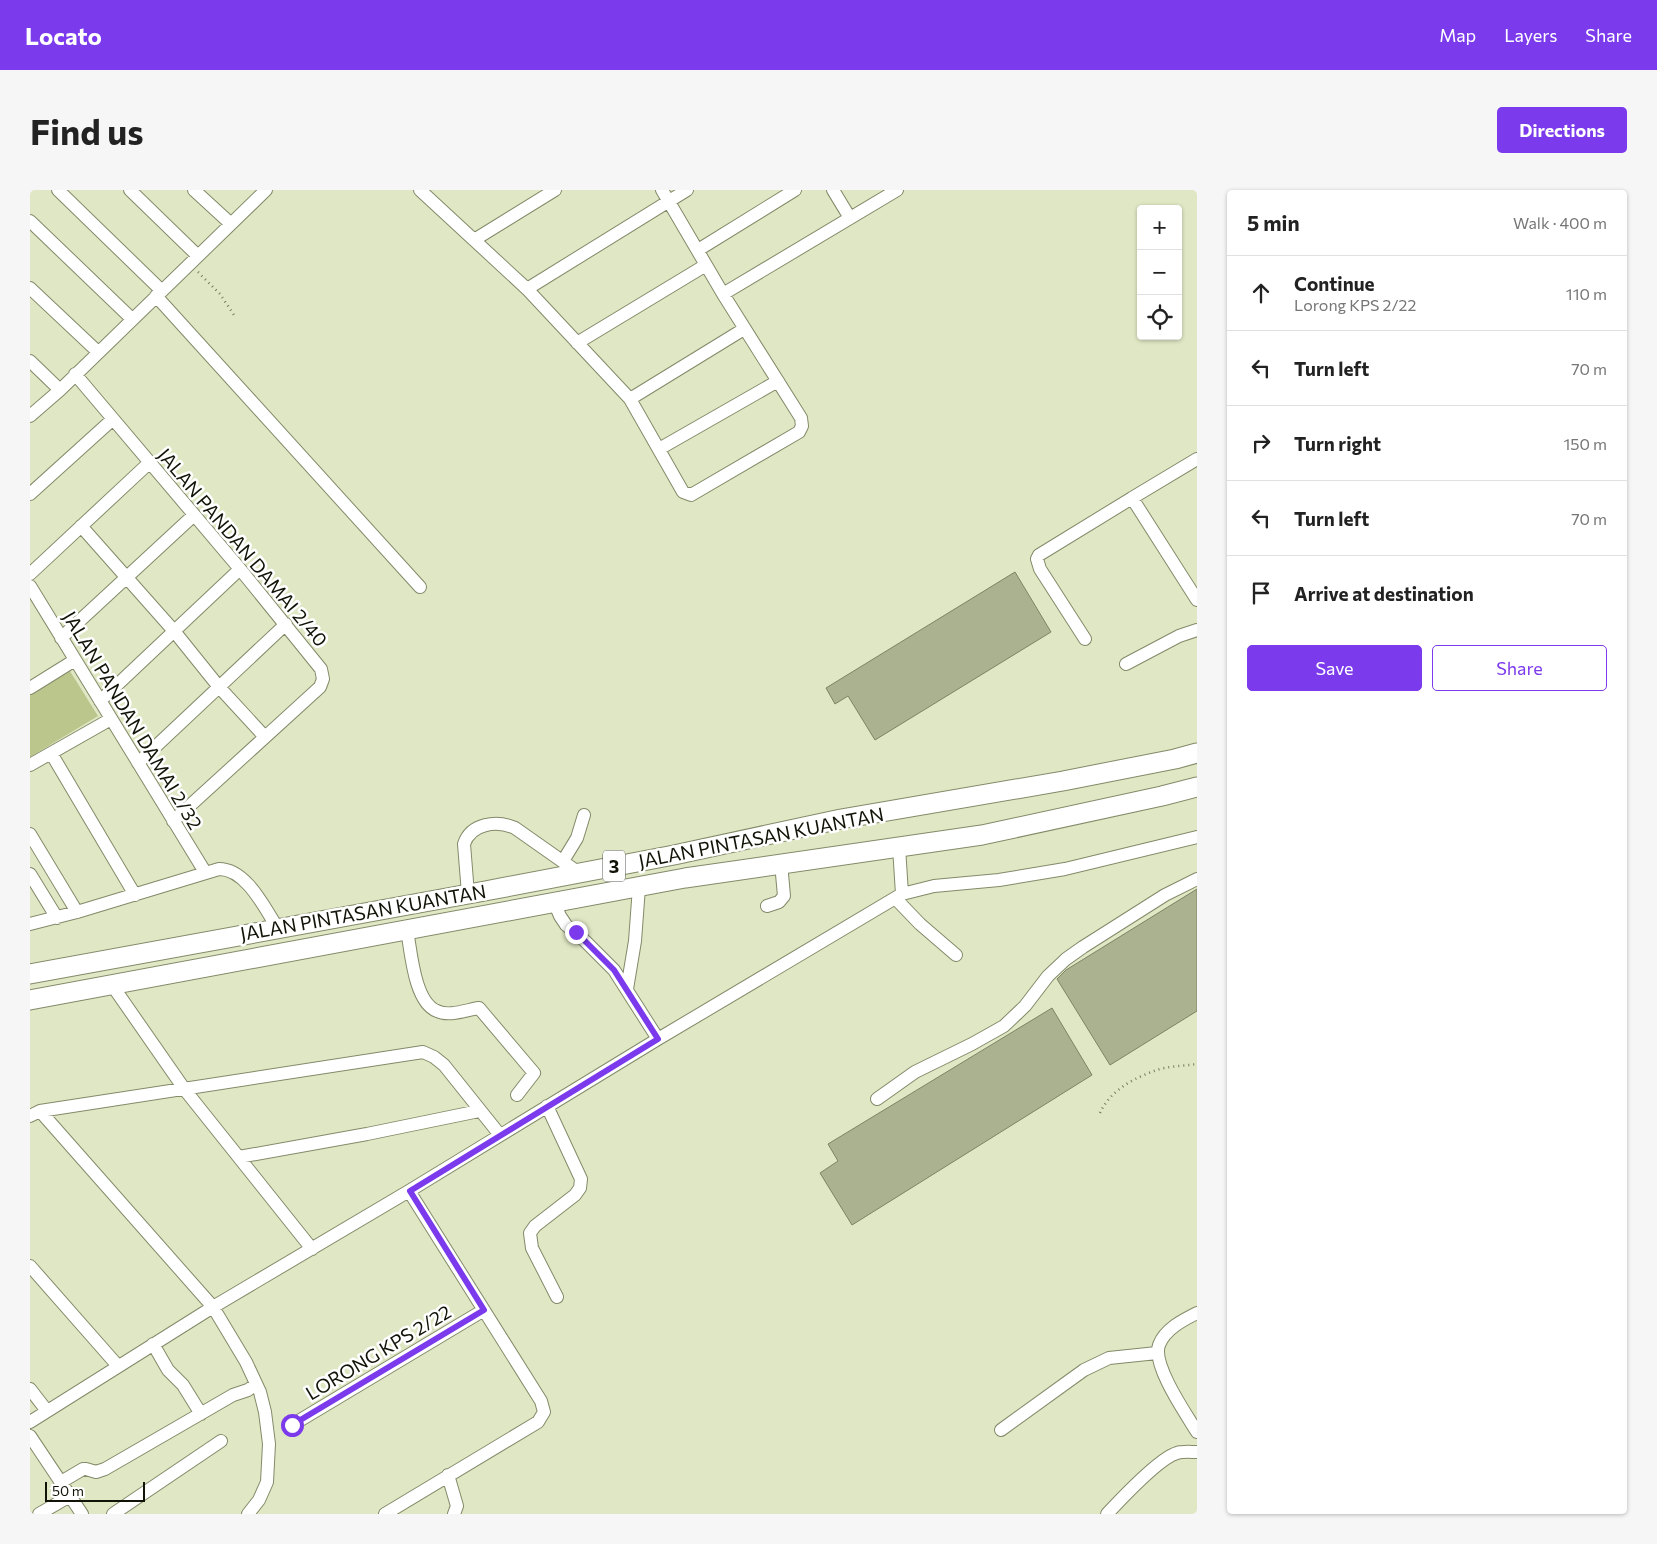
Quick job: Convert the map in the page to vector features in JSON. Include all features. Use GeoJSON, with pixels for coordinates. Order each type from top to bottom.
{"type":"FeatureCollection","features":[{"type":"Feature","properties":{"kind":"highway","name":"JALAN PINTASAN KUANTAN"},"geometry":{"type":"LineString","coordinates":[[30,974],[277,927],[579,873],[674,855],[841,819],[1063,781],[1175,760],[1197,753]]}},
{"type":"Feature","properties":{"kind":"highway","name":"JALAN PINTASAN KUANTAN"},"geometry":{"type":"LineString","coordinates":[[30,1000],[639,887],[982,835],[1197,787]]}},
{"type":"Feature","properties":{"kind":"street"},"geometry":{"type":"LineString","coordinates":[[58,190],[159,294],[420,587]]}},
{"type":"Feature","properties":{"kind":"street"},"geometry":{"type":"LineString","coordinates":[[130,190],[194,260]]}},
{"type":"Feature","properties":{"kind":"street"},"geometry":{"type":"LineString","coordinates":[[194,190],[231,224]]}},
{"type":"Feature","properties":{"kind":"street"},"geometry":{"type":"LineString","coordinates":[[474,240],[555,190]]}},
{"type":"Feature","properties":{"kind":"street"},"geometry":{"type":"LineString","coordinates":[[527,289],[666,196],[687,190]]}},
{"type":"Feature","properties":{"kind":"street"},"geometry":{"type":"LineString","coordinates":[[698,250],[795,190]]}},
{"type":"Feature","properties":{"kind":"street"},"geometry":{"type":"LineString","coordinates":[[833,190],[850,218]]}},
{"type":"Feature","properties":{"kind":"street"},"geometry":{"type":"LineString","coordinates":[[30,416],[60,390],[264,191]]}},
{"type":"Feature","properties":{"kind":"street"},"geometry":{"type":"LineString","coordinates":[[423,191],[527,289],[630,399],[683,492],[691,495],[799,432],[802,426],[801,418],[744,329],[666,196]]}},
{"type":"Feature","properties":{"kind":"street"},"geometry":{"type":"LineString","coordinates":[[723,294],[893,191]]}},
{"type":"Feature","properties":{"kind":"street"},"geometry":{"type":"LineString","coordinates":[[32,227],[132,319]]}},
{"type":"Feature","properties":{"kind":"street"},"geometry":{"type":"LineString","coordinates":[[577,343],[706,265]]}},
{"type":"Feature","properties":{"kind":"street"},"geometry":{"type":"LineString","coordinates":[[30,288],[98,352]]}},
{"type":"Feature","properties":{"kind":"street"},"geometry":{"type":"LineString","coordinates":[[630,399],[744,329]]}},
{"type":"Feature","properties":{"kind":"street"},"geometry":{"type":"LineString","coordinates":[[30,361],[60,390]]}},
{"type":"Feature","properties":{"kind":"street","name":"JALAN PANDAN DAMAI 2/40"},"geometry":{"type":"LineString","coordinates":[[75,374],[286,624],[321,669],[323,679],[320,687],[173,820]]}},
{"type":"Feature","properties":{"kind":"street"},"geometry":{"type":"LineString","coordinates":[[659,450],[778,381]]}},
{"type":"Feature","properties":{"kind":"street"},"geometry":{"type":"LineString","coordinates":[[30,494],[113,420]]}},
{"type":"Feature","properties":{"kind":"street"},"geometry":{"type":"LineString","coordinates":[[1085,639],[1040,569],[1037,559],[1039,555],[1197,459]]}},
{"type":"Feature","properties":{"kind":"street"},"geometry":{"type":"LineString","coordinates":[[30,574],[149,463]]}},
{"type":"Feature","properties":{"kind":"street"},"geometry":{"type":"LineString","coordinates":[[1132,498],[1192,582],[1197,600]]}},
{"type":"Feature","properties":{"kind":"street"},"geometry":{"type":"LineString","coordinates":[[61,638],[194,515]]}},
{"type":"Feature","properties":{"kind":"street"},"geometry":{"type":"LineString","coordinates":[[81,526],[265,737]]}},
{"type":"Feature","properties":{"kind":"street"},"geometry":{"type":"LineString","coordinates":[[100,701],[240,569]]}},
{"type":"Feature","properties":{"kind":"street","name":"JALAN PANDAN DAMAI 2/32"},"geometry":{"type":"LineString","coordinates":[[30,586],[204,872]]}},
{"type":"Feature","properties":{"kind":"street"},"geometry":{"type":"LineString","coordinates":[[138,763],[286,624]]}},
{"type":"Feature","properties":{"kind":"street"},"geometry":{"type":"LineString","coordinates":[[1126,664],[1180,636],[1197,630]]}},
{"type":"Feature","properties":{"kind":"street"},"geometry":{"type":"LineString","coordinates":[[30,688],[75,660]]}},
{"type":"Feature","properties":{"kind":"street"},"geometry":{"type":"LineString","coordinates":[[30,765],[111,719]]}},
{"type":"Feature","properties":{"kind":"street"},"geometry":{"type":"LineString","coordinates":[[51,753],[136,895]]}},
{"type":"Feature","properties":{"kind":"street"},"geometry":{"type":"LineString","coordinates":[[563,861],[577,838],[584,815]]}},
{"type":"Feature","properties":{"kind":"street"},"geometry":{"type":"LineString","coordinates":[[468,894],[464,844],[467,837],[474,830],[484,826],[507,825],[515,828],[579,873]]}},
{"type":"Feature","properties":{"kind":"street"},"geometry":{"type":"LineString","coordinates":[[30,834],[77,912]]}},
{"type":"Feature","properties":{"kind":"street"},"geometry":{"type":"LineString","coordinates":[[30,1422],[213,1306],[410,1191],[500,1134],[898,896],[934,886],[999,880],[1065,870],[1197,837]]}},
{"type":"Feature","properties":{"kind":"street"},"geometry":{"type":"LineString","coordinates":[[899,847],[898,896],[920,924],[956,955]]}},
{"type":"Feature","properties":{"kind":"street"},"geometry":{"type":"LineString","coordinates":[[767,906],[779,902],[784,896],[781,864]]}},
{"type":"Feature","properties":{"kind":"street"},"geometry":{"type":"LineString","coordinates":[[30,924],[136,895],[219,868],[235,872],[256,893],[277,927]]}},
{"type":"Feature","properties":{"kind":"street"},"geometry":{"type":"LineString","coordinates":[[30,874],[57,918]]}},
{"type":"Feature","properties":{"kind":"street"},"geometry":{"type":"LineString","coordinates":[[878,1099],[916,1072],[1004,1026],[1025,1006],[1048,976],[1066,959],[1165,895],[1197,879]]}},
{"type":"Feature","properties":{"kind":"street"},"geometry":{"type":"LineString","coordinates":[[627,989],[635,941],[639,887]]}},
{"type":"Feature","properties":{"kind":"street"},"geometry":{"type":"LineString","coordinates":[[554,902],[566,925],[586,940],[614,970],[658,1039]]}},
{"type":"Feature","properties":{"kind":"street"},"geometry":{"type":"LineString","coordinates":[[407,930],[418,988],[430,1007],[437,1012],[450,1014],[479,1008],[534,1073],[517,1094]]}},
{"type":"Feature","properties":{"kind":"street"},"geometry":{"type":"LineString","coordinates":[[112,985],[186,1090],[312,1249]]}},
{"type":"Feature","properties":{"kind":"street"},"geometry":{"type":"LineString","coordinates":[[35,1114],[423,1052],[434,1057],[444,1065],[479,1111],[500,1134]]}},
{"type":"Feature","properties":{"kind":"street"},"geometry":{"type":"LineString","coordinates":[[547,1106],[581,1179],[580,1188],[575,1195],[535,1226],[530,1233],[532,1248],[557,1297]]}},
{"type":"Feature","properties":{"kind":"street"},"geometry":{"type":"LineString","coordinates":[[239,1157],[367,1134],[479,1111]]}},
{"type":"Feature","properties":{"kind":"street"},"geometry":{"type":"LineString","coordinates":[[35,1114],[213,1306],[246,1362],[256,1384],[265,1412],[269,1437],[267,1482],[259,1500],[248,1514]]}},
{"type":"Feature","properties":{"kind":"street"},"geometry":{"type":"LineString","coordinates":[[394,1512],[448,1475],[537,1422],[544,1412],[541,1401],[410,1191]]}},
{"type":"Feature","properties":{"kind":"street"},"geometry":{"type":"LineString","coordinates":[[30,1266],[118,1366]]}},
{"type":"Feature","properties":{"kind":"street","name":"LORONG KPS 2/22"},"geometry":{"type":"LineString","coordinates":[[292,1425],[484,1310]]}},
{"type":"Feature","properties":{"kind":"street"},"geometry":{"type":"LineString","coordinates":[[1197,1313],[1171,1329],[1159,1344],[1157,1353],[1162,1371],[1197,1432]]}},
{"type":"Feature","properties":{"kind":"street"},"geometry":{"type":"LineString","coordinates":[[153,1344],[168,1370],[183,1385],[200,1414]]}},
{"type":"Feature","properties":{"kind":"street"},"geometry":{"type":"LineString","coordinates":[[1001,1430],[1092,1366],[1109,1358],[1157,1353]]}},
{"type":"Feature","properties":{"kind":"street"},"geometry":{"type":"LineString","coordinates":[[61,1482],[86,1468],[96,1472],[105,1469],[233,1395],[248,1390],[256,1384]]}},
{"type":"Feature","properties":{"kind":"street"},"geometry":{"type":"LineString","coordinates":[[30,1389],[47,1410]]}},
{"type":"Feature","properties":{"kind":"street"},"geometry":{"type":"LineString","coordinates":[[30,1436],[82,1514]]}},
{"type":"Feature","properties":{"kind":"street"},"geometry":{"type":"LineString","coordinates":[[113,1514],[221,1441]]}},
{"type":"Feature","properties":{"kind":"street"},"geometry":{"type":"LineString","coordinates":[[1107,1514],[1135,1484],[1169,1458],[1177,1453],[1197,1452]]}},
{"type":"Feature","properties":{"kind":"street"},"geometry":{"type":"LineString","coordinates":[[448,1475],[456,1506],[454,1514]]}},
{"type":"Feature","properties":{"kind":"street"},"geometry":{"type":"LineString","coordinates":[[39,1514],[70,1496]]}},
{"type":"Feature","properties":{"kind":"path"},"geometry":{"type":"LineString","coordinates":[[194,260],[236,318]]}},
{"type":"Feature","properties":{"kind":"path"},"geometry":{"type":"LineString","coordinates":[[1100,1113],[1105,1103],[1121,1087],[1155,1070],[1197,1064]]}},
{"type":"Feature","properties":{"kind":"green space"},"geometry":{"type":"Polygon","coordinates":[[[68,668],[98,716],[30,757],[30,691],[68,668]]]}},
{"type":"Feature","properties":{"kind":"building"},"geometry":{"type":"Polygon","coordinates":[[[1015,572],[1051,632],[875,740],[848,696],[835,704],[826,688],[1015,572]]]}},
{"type":"Feature","properties":{"kind":"building"},"geometry":{"type":"Polygon","coordinates":[[[1197,889],[1197,1011],[1110,1065],[1057,979],[1066,970],[1197,889]]]}},
{"type":"Feature","properties":{"kind":"building"},"geometry":{"type":"Polygon","coordinates":[[[1052,1008],[1092,1075],[852,1225],[820,1173],[838,1161],[828,1144],[1052,1008]]]}},
{"type":"Feature","properties":{"kind":"route"},"geometry":{"type":"LineString","coordinates":[[292,1425],[484,1310],[410,1191],[500,1134],[658,1039],[614,970],[576,932]]}}]}
